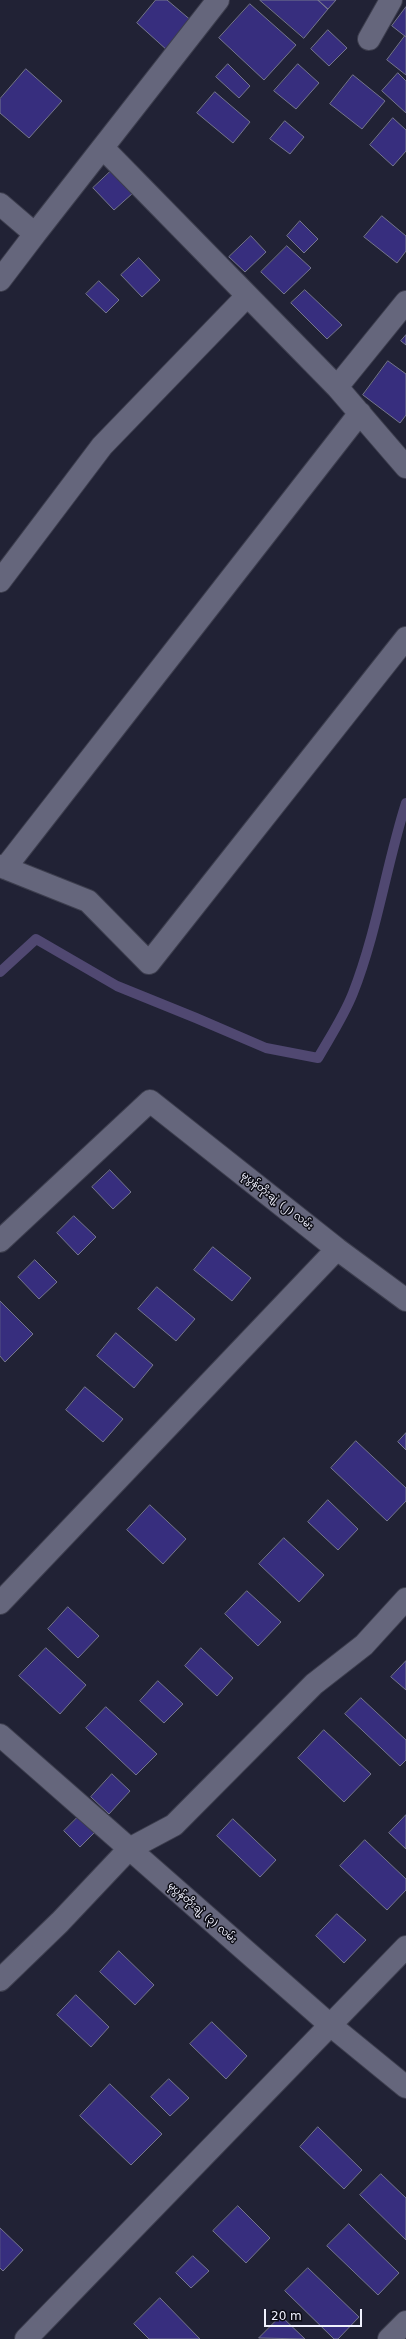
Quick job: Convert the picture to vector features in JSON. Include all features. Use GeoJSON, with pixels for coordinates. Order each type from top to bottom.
{"type":"FeatureCollection","features":[{"type":"Feature","properties":{"kind":"street"},"geometry":{"type":"LineString","coordinates":[[0,280],[218,0]]}},
{"type":"Feature","properties":{"kind":"street"},"geometry":{"type":"LineString","coordinates":[[369,39],[391,0]]}},
{"type":"Feature","properties":{"kind":"street"},"geometry":{"type":"LineString","coordinates":[[103,148],[337,387],[406,467]]}},
{"type":"Feature","properties":{"kind":"street"},"geometry":{"type":"LineString","coordinates":[[0,204],[35,234]]}},
{"type":"Feature","properties":{"kind":"street"},"geometry":{"type":"LineString","coordinates":[[0,581],[102,446],[247,296]]}},
{"type":"Feature","properties":{"kind":"street"},"geometry":{"type":"LineString","coordinates":[[337,387],[406,302]]}},
{"type":"Feature","properties":{"kind":"street"},"geometry":{"type":"LineString","coordinates":[[360,413],[3,867],[88,901],[148,963],[406,638]]}},
{"type":"Feature","properties":{"kind":"street","name":"မုပွန်တိုးချဲ့ (၂) လမ်း"},"geometry":{"type":"LineString","coordinates":[[0,1241],[150,1101],[337,1249],[406,1300]]}},
{"type":"Feature","properties":{"kind":"street"},"geometry":{"type":"LineString","coordinates":[[0,1603],[337,1249]]}},
{"type":"Feature","properties":{"kind":"street"},"geometry":{"type":"LineString","coordinates":[[0,1980],[60,1922],[129,1849],[174,1825],[314,1684],[364,1645],[406,1599]]}},
{"type":"Feature","properties":{"kind":"street","name":"မုပွန်တိုးချဲ့ (၃) လမ်း"},"geometry":{"type":"LineString","coordinates":[[0,1735],[329,2024],[406,2087]]}},
{"type":"Feature","properties":{"kind":"street"},"geometry":{"type":"LineString","coordinates":[[26,2339],[329,2024],[406,1947]]}},
{"type":"Feature","properties":{"kind":"street"},"geometry":{"type":"LineString","coordinates":[[389,2339],[406,2322]]}},
{"type":"Feature","properties":{"kind":"building"},"geometry":{"type":"Polygon","coordinates":[[[156,0],[167,0],[193,22],[168,51],[137,23],[156,0]]]}},
{"type":"Feature","properties":{"kind":"building"},"geometry":{"type":"Polygon","coordinates":[[[260,0],[318,0],[328,9],[304,38],[260,0]]]}},
{"type":"Feature","properties":{"kind":"building"},"geometry":{"type":"Polygon","coordinates":[[[318,0],[336,0],[328,9],[318,0]]]}},
{"type":"Feature","properties":{"kind":"building"},"geometry":{"type":"Polygon","coordinates":[[[250,4],[296,45],[264,80],[219,38],[250,4]]]}},
{"type":"Feature","properties":{"kind":"building"},"geometry":{"type":"Polygon","coordinates":[[[406,7],[406,37],[392,26],[406,7]]]}},
{"type":"Feature","properties":{"kind":"building"},"geometry":{"type":"Polygon","coordinates":[[[328,30],[347,48],[329,66],[311,49],[328,30]]]}},
{"type":"Feature","properties":{"kind":"building"},"geometry":{"type":"Polygon","coordinates":[[[405,36],[406,37],[406,75],[387,60],[405,36]]]}},
{"type":"Feature","properties":{"kind":"building"},"geometry":{"type":"Polygon","coordinates":[[[228,64],[250,86],[239,98],[216,77],[228,64]]]}},
{"type":"Feature","properties":{"kind":"building"},"geometry":{"type":"Polygon","coordinates":[[[298,64],[319,83],[296,109],[274,91],[298,64]]]}},
{"type":"Feature","properties":{"kind":"building"},"geometry":{"type":"Polygon","coordinates":[[[26,69],[62,101],[29,138],[0,113],[0,99],[26,69]]]}},
{"type":"Feature","properties":{"kind":"building"},"geometry":{"type":"Polygon","coordinates":[[[398,73],[406,81],[406,113],[382,91],[398,73]]]}},
{"type":"Feature","properties":{"kind":"building"},"geometry":{"type":"Polygon","coordinates":[[[353,75],[385,101],[362,129],[330,104],[353,75]]]}},
{"type":"Feature","properties":{"kind":"building"},"geometry":{"type":"Polygon","coordinates":[[[215,92],[250,122],[233,143],[197,113],[215,92]]]}},
{"type":"Feature","properties":{"kind":"building"},"geometry":{"type":"Polygon","coordinates":[[[393,118],[406,130],[406,151],[393,166],[370,145],[393,118]]]}},
{"type":"Feature","properties":{"kind":"building"},"geometry":{"type":"Polygon","coordinates":[[[285,121],[304,137],[290,154],[270,139],[285,121]]]}},
{"type":"Feature","properties":{"kind":"building"},"geometry":{"type":"Polygon","coordinates":[[[111,171],[133,193],[114,210],[93,188],[111,171]]]}},
{"type":"Feature","properties":{"kind":"building"},"geometry":{"type":"Polygon","coordinates":[[[382,216],[406,236],[406,251],[397,263],[364,237],[382,216]]]}},
{"type":"Feature","properties":{"kind":"building"},"geometry":{"type":"Polygon","coordinates":[[[300,221],[318,239],[304,253],[287,236],[300,221]]]}},
{"type":"Feature","properties":{"kind":"building"},"geometry":{"type":"Polygon","coordinates":[[[251,236],[266,252],[245,272],[229,257],[251,236]]]}},
{"type":"Feature","properties":{"kind":"building"},"geometry":{"type":"Polygon","coordinates":[[[287,246],[311,268],[284,294],[261,272],[287,246]]]}},
{"type":"Feature","properties":{"kind":"building"},"geometry":{"type":"Polygon","coordinates":[[[139,258],[160,280],[142,297],[121,275],[139,258]]]}},
{"type":"Feature","properties":{"kind":"building"},"geometry":{"type":"Polygon","coordinates":[[[99,281],[119,300],[106,313],[86,294],[99,281]]]}},
{"type":"Feature","properties":{"kind":"building"},"geometry":{"type":"Polygon","coordinates":[[[305,290],[342,325],[327,339],[291,303],[305,290]]]}},
{"type":"Feature","properties":{"kind":"building"},"geometry":{"type":"Polygon","coordinates":[[[406,335],[406,345],[401,341],[406,335]]]}},
{"type":"Feature","properties":{"kind":"building"},"geometry":{"type":"Polygon","coordinates":[[[388,361],[406,374],[406,415],[400,423],[363,395],[388,361]]]}},
{"type":"Feature","properties":{"kind":"building"},"geometry":{"type":"Polygon","coordinates":[[[110,1170],[131,1192],[113,1209],[92,1187],[110,1170]]]}},
{"type":"Feature","properties":{"kind":"building"},"geometry":{"type":"Polygon","coordinates":[[[74,1216],[96,1237],[78,1255],[57,1233],[74,1216]]]}},
{"type":"Feature","properties":{"kind":"building"},"geometry":{"type":"Polygon","coordinates":[[[213,1247],[251,1278],[232,1301],[194,1270],[213,1247]]]}},
{"type":"Feature","properties":{"kind":"building"},"geometry":{"type":"Polygon","coordinates":[[[35,1260],[57,1282],[39,1299],[18,1277],[35,1260]]]}},
{"type":"Feature","properties":{"kind":"building"},"geometry":{"type":"Polygon","coordinates":[[[157,1287],[195,1319],[176,1341],[138,1309],[157,1287]]]}},
{"type":"Feature","properties":{"kind":"building"},"geometry":{"type":"Polygon","coordinates":[[[0,1301],[33,1334],[5,1362],[0,1356],[0,1301]]]}},
{"type":"Feature","properties":{"kind":"building"},"geometry":{"type":"Polygon","coordinates":[[[116,1333],[153,1365],[134,1388],[97,1356],[116,1333]]]}},
{"type":"Feature","properties":{"kind":"building"},"geometry":{"type":"Polygon","coordinates":[[[85,1387],[123,1419],[103,1442],[66,1410],[85,1387]]]}},
{"type":"Feature","properties":{"kind":"building"},"geometry":{"type":"Polygon","coordinates":[[[406,1433],[406,1450],[398,1442],[406,1433]]]}},
{"type":"Feature","properties":{"kind":"building"},"geometry":{"type":"Polygon","coordinates":[[[356,1441],[406,1488],[406,1501],[387,1521],[331,1468],[356,1441]]]}},
{"type":"Feature","properties":{"kind":"building"},"geometry":{"type":"Polygon","coordinates":[[[328,1500],[358,1529],[338,1550],[308,1522],[328,1500]]]}},
{"type":"Feature","properties":{"kind":"building"},"geometry":{"type":"Polygon","coordinates":[[[150,1505],[186,1539],[163,1564],[127,1530],[150,1505]]]}},
{"type":"Feature","properties":{"kind":"building"},"geometry":{"type":"Polygon","coordinates":[[[284,1538],[324,1575],[299,1602],[259,1564],[284,1538]]]}},
{"type":"Feature","properties":{"kind":"building"},"geometry":{"type":"Polygon","coordinates":[[[247,1591],[281,1622],[258,1646],[225,1614],[247,1591]]]}},
{"type":"Feature","properties":{"kind":"building"},"geometry":{"type":"Polygon","coordinates":[[[68,1607],[99,1636],[78,1658],[48,1629],[68,1607]]]}},
{"type":"Feature","properties":{"kind":"building"},"geometry":{"type":"Polygon","coordinates":[[[46,1648],[86,1685],[60,1714],[19,1676],[46,1648]]]}},
{"type":"Feature","properties":{"kind":"building"},"geometry":{"type":"Polygon","coordinates":[[[201,1648],[233,1678],[217,1696],[185,1666],[201,1648]]]}},
{"type":"Feature","properties":{"kind":"building"},"geometry":{"type":"Polygon","coordinates":[[[406,1661],[406,1690],[391,1677],[406,1661]]]}},
{"type":"Feature","properties":{"kind":"building"},"geometry":{"type":"Polygon","coordinates":[[[158,1681],[183,1704],[164,1723],[140,1701],[158,1681]]]}},
{"type":"Feature","properties":{"kind":"building"},"geometry":{"type":"Polygon","coordinates":[[[361,1698],[406,1740],[406,1760],[400,1766],[345,1714],[361,1698]]]}},
{"type":"Feature","properties":{"kind":"building"},"geometry":{"type":"Polygon","coordinates":[[[106,1707],[157,1754],[136,1775],[86,1728],[106,1707]]]}},
{"type":"Feature","properties":{"kind":"building"},"geometry":{"type":"Polygon","coordinates":[[[324,1730],[371,1774],[344,1802],[298,1758],[324,1730]]]}},
{"type":"Feature","properties":{"kind":"building"},"geometry":{"type":"Polygon","coordinates":[[[112,1774],[130,1791],[109,1814],[91,1797],[112,1774]]]}},
{"type":"Feature","properties":{"kind":"building"},"geometry":{"type":"Polygon","coordinates":[[[406,1815],[406,1849],[389,1833],[406,1815]]]}},
{"type":"Feature","properties":{"kind":"building"},"geometry":{"type":"Polygon","coordinates":[[[78,1817],[94,1833],[80,1847],[64,1831],[78,1817]]]}},
{"type":"Feature","properties":{"kind":"building"},"geometry":{"type":"Polygon","coordinates":[[[233,1819],[276,1860],[260,1877],[217,1836],[233,1819]]]}},
{"type":"Feature","properties":{"kind":"building"},"geometry":{"type":"Polygon","coordinates":[[[365,1840],[406,1879],[406,1890],[387,1910],[340,1866],[365,1840]]]}},
{"type":"Feature","properties":{"kind":"building"},"geometry":{"type":"Polygon","coordinates":[[[337,1914],[366,1940],[344,1963],[316,1936],[337,1914]]]}},
{"type":"Feature","properties":{"kind":"building"},"geometry":{"type":"Polygon","coordinates":[[[119,1951],[154,1985],[135,2005],[100,1972],[119,1951]]]}},
{"type":"Feature","properties":{"kind":"building"},"geometry":{"type":"Polygon","coordinates":[[[76,1995],[109,2027],[91,2047],[57,2015],[76,1995]]]}},
{"type":"Feature","properties":{"kind":"building"},"geometry":{"type":"Polygon","coordinates":[[[212,2022],[247,2056],[226,2079],[190,2044],[212,2022]]]}},
{"type":"Feature","properties":{"kind":"building"},"geometry":{"type":"Polygon","coordinates":[[[169,2079],[189,2098],[170,2116],[151,2097],[169,2079]]]}},
{"type":"Feature","properties":{"kind":"building"},"geometry":{"type":"Polygon","coordinates":[[[110,2084],[162,2134],[131,2165],[80,2116],[110,2084]]]}},
{"type":"Feature","properties":{"kind":"building"},"geometry":{"type":"Polygon","coordinates":[[[318,2127],[362,2170],[344,2189],[300,2147],[318,2127]]]}},
{"type":"Feature","properties":{"kind":"building"},"geometry":{"type":"Polygon","coordinates":[[[381,2174],[406,2198],[406,2240],[360,2195],[381,2174]]]}},
{"type":"Feature","properties":{"kind":"building"},"geometry":{"type":"Polygon","coordinates":[[[238,2206],[270,2238],[246,2263],[213,2231],[238,2206]]]}},
{"type":"Feature","properties":{"kind":"building"},"geometry":{"type":"Polygon","coordinates":[[[349,2224],[399,2273],[378,2295],[327,2246],[349,2224]]]}},
{"type":"Feature","properties":{"kind":"building"},"geometry":{"type":"Polygon","coordinates":[[[0,2228],[23,2250],[3,2271],[0,2268],[0,2228]]]}},
{"type":"Feature","properties":{"kind":"building"},"geometry":{"type":"Polygon","coordinates":[[[193,2256],[209,2271],[191,2288],[176,2273],[193,2256]]]}},
{"type":"Feature","properties":{"kind":"building"},"geometry":{"type":"Polygon","coordinates":[[[308,2268],[359,2317],[338,2339],[334,2339],[285,2291],[308,2268]]]}},
{"type":"Feature","properties":{"kind":"building"},"geometry":{"type":"Polygon","coordinates":[[[160,2298],[200,2339],[149,2339],[134,2324],[160,2298]]]}},
{"type":"Feature","properties":{"kind":"building"},"geometry":{"type":"Polygon","coordinates":[[[281,2316],[305,2339],[259,2338],[281,2316]]]}},
{"type":"Feature","properties":{"kind":"waterway"},"geometry":{"type":"LineString","coordinates":[[0,972],[36,939],[117,986],[266,1048],[318,1058],[345,1010],[361,970],[369,946],[406,803]]}}]}
